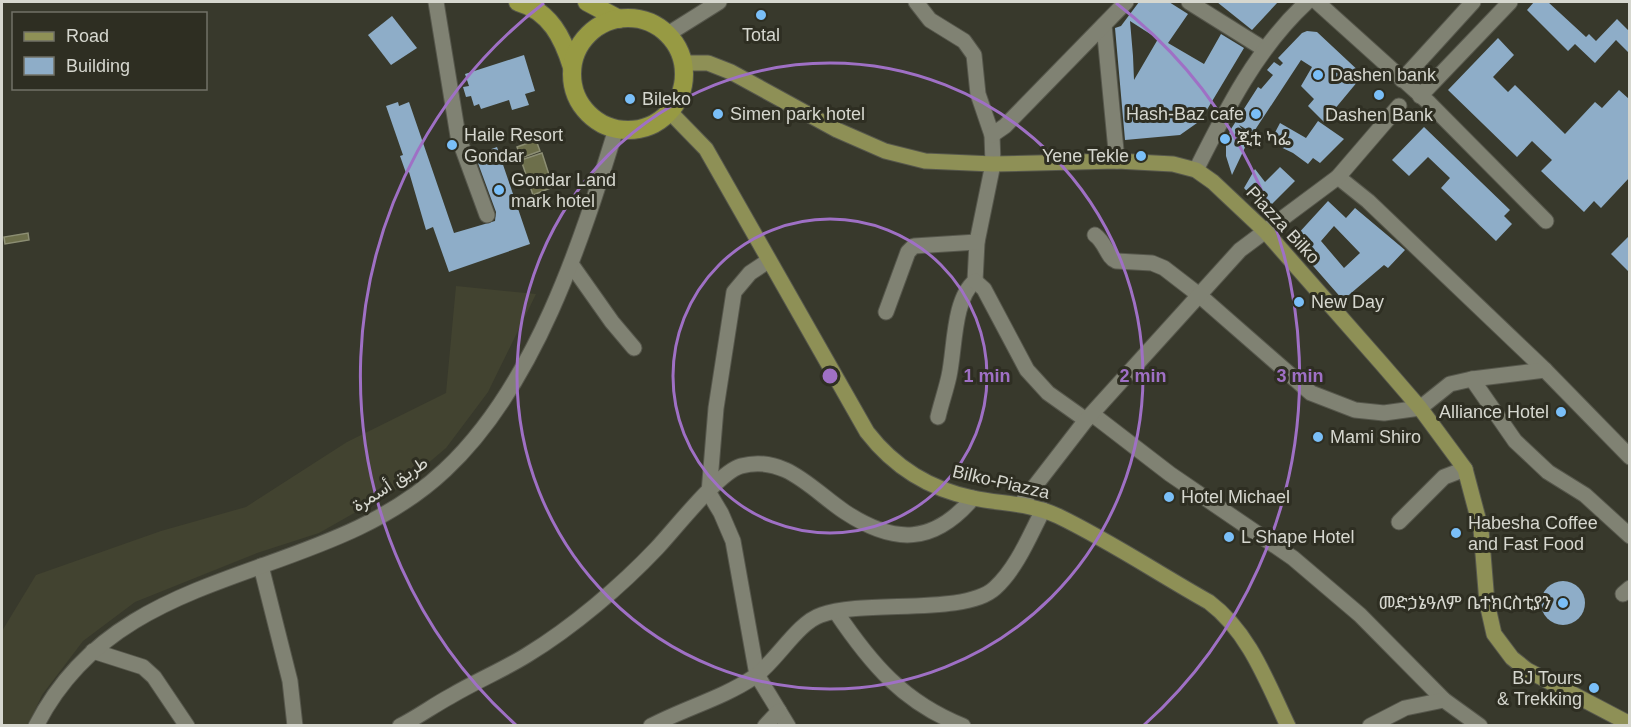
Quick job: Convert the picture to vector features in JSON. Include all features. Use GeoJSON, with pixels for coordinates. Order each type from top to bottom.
{"type":"FeatureCollection","features":[{"type":"Feature","properties":{"kind":"highway"},"geometry":{"type":"LineString","coordinates":[[518,2],[539,12],[555,26],[572,68],[573,84],[578,100],[588,113],[601,123],[616,129],[633,130],[649,126],[670,112],[681,92],[683,63],[677,47],[668,34],[645,21],[619,19],[602,24],[588,35],[577,50],[572,68]]}},
{"type":"Feature","properties":{"kind":"highway"},"geometry":{"type":"LineString","coordinates":[[587,2],[619,19]]}},
{"type":"Feature","properties":{"kind":"main road","name":"Piazza Bilko"},"geometry":{"type":"LineString","coordinates":[[683,63],[708,63],[731,72],[837,130],[885,151],[925,161],[993,164],[1117,161],[1173,164],[1196,170],[1213,182],[1265,231],[1420,408],[1465,469],[1481,529],[1487,603],[1494,634],[1512,658],[1527,670],[1629,724]]}},
{"type":"Feature","properties":{"kind":"main road","name":"Bilko-Piazza"},"geometry":{"type":"LineString","coordinates":[[670,112],[706,149],[867,432],[884,455],[907,472],[937,488],[973,498],[1021,504],[1042,510],[1221,611],[1253,654],[1288,726]]}},
{"type":"Feature","properties":{"kind":"street"},"geometry":{"type":"LineString","coordinates":[[436,2],[458,136],[487,214]]}},
{"type":"Feature","properties":{"kind":"street"},"geometry":{"type":"LineString","coordinates":[[916,2],[930,20],[964,40],[974,55],[978,94],[992,135],[993,164],[976,242],[975,281],[984,290],[1027,370],[1048,393],[1089,417],[1293,558],[1360,615],[1444,699],[1480,726]]}},
{"type":"Feature","properties":{"kind":"street"},"geometry":{"type":"LineString","coordinates":[[992,135],[1009,121],[1126,2]]}},
{"type":"Feature","properties":{"kind":"street"},"geometry":{"type":"LineString","coordinates":[[1189,2],[1264,49]]}},
{"type":"Feature","properties":{"kind":"street"},"geometry":{"type":"LineString","coordinates":[[1196,170],[1229,104],[1264,49],[1288,19],[1307,2]]}},
{"type":"Feature","properties":{"kind":"street"},"geometry":{"type":"LineString","coordinates":[[1317,2],[1420,96],[1546,221]]}},
{"type":"Feature","properties":{"kind":"street"},"geometry":{"type":"LineString","coordinates":[[1402,80],[1473,2]]}},
{"type":"Feature","properties":{"kind":"street"},"geometry":{"type":"LineString","coordinates":[[1420,96],[1510,2]]}},
{"type":"Feature","properties":{"kind":"street"},"geometry":{"type":"LineString","coordinates":[[668,34],[714,3]]}},
{"type":"Feature","properties":{"kind":"street"},"geometry":{"type":"LineString","coordinates":[[1104,25],[1117,161]]}},
{"type":"Feature","properties":{"kind":"street"},"geometry":{"type":"LineString","coordinates":[[1021,504],[1089,417],[1240,250],[1338,177],[1399,106]]}},
{"type":"Feature","properties":{"kind":"street","name":"طريق أسمرة"},"geometry":{"type":"LineString","coordinates":[[36,726],[51,697],[76,665],[113,633],[177,597],[349,533],[401,503],[445,471],[482,431],[512,383],[552,308],[571,264],[616,129]]}},
{"type":"Feature","properties":{"kind":"street"},"geometry":{"type":"LineString","coordinates":[[1338,177],[1368,201],[1545,370],[1629,457]]}},
{"type":"Feature","properties":{"kind":"street"},"geometry":{"type":"LineString","coordinates":[[1095,235],[1103,241],[1111,259],[1158,265],[1199,295],[1311,393],[1355,410],[1384,413],[1420,408],[1450,384],[1545,370]]}},
{"type":"Feature","properties":{"kind":"street"},"geometry":{"type":"LineString","coordinates":[[886,312],[908,252],[914,246],[976,242]]}},
{"type":"Feature","properties":{"kind":"street"},"geometry":{"type":"LineString","coordinates":[[768,261],[750,273],[734,291],[716,408],[709,493],[721,513],[732,541],[757,675],[788,726]]}},
{"type":"Feature","properties":{"kind":"street"},"geometry":{"type":"LineString","coordinates":[[571,264],[612,322],[634,348]]}},
{"type":"Feature","properties":{"kind":"street"},"geometry":{"type":"LineString","coordinates":[[938,417],[950,374],[954,338],[964,299],[969,286],[975,281]]}},
{"type":"Feature","properties":{"kind":"street"},"geometry":{"type":"LineString","coordinates":[[1472,379],[1515,441],[1548,472],[1585,495],[1629,536]]}},
{"type":"Feature","properties":{"kind":"street"},"geometry":{"type":"LineString","coordinates":[[403,725],[527,655],[572,624],[657,548],[724,475],[741,466],[761,464],[779,467],[801,477],[846,512],[882,530],[915,535],[949,524],[973,498]]}},
{"type":"Feature","properties":{"kind":"street"},"geometry":{"type":"LineString","coordinates":[[1400,522],[1444,477],[1465,469]]}},
{"type":"Feature","properties":{"kind":"street"},"geometry":{"type":"LineString","coordinates":[[651,726],[735,688],[757,675],[808,622],[820,615],[872,606],[957,602],[981,596],[995,588],[1010,570],[1042,510]]}},
{"type":"Feature","properties":{"kind":"street"},"geometry":{"type":"LineString","coordinates":[[261,566],[290,681],[295,726]]}},
{"type":"Feature","properties":{"kind":"street"},"geometry":{"type":"LineString","coordinates":[[836,612],[859,646],[895,685],[920,706],[963,726]]}},
{"type":"Feature","properties":{"kind":"street"},"geometry":{"type":"LineString","coordinates":[[93,651],[143,667],[154,677],[187,726]]}},
{"type":"Feature","properties":{"kind":"street"},"geometry":{"type":"LineString","coordinates":[[1370,726],[1405,708],[1444,699]]}},
{"type":"Feature","properties":{"kind":"street"},"geometry":{"type":"LineString","coordinates":[[765,726],[779,711]]}},
{"type":"Feature","properties":{"kind":"shaded area"},"geometry":{"type":"Polygon","coordinates":[[[536,140],[540,151],[521,158],[517,147],[536,140]]]}},
{"type":"Feature","properties":{"kind":"shaded area"},"geometry":{"type":"Polygon","coordinates":[[[542,153],[553,187],[533,195],[521,160],[542,153]]]}},
{"type":"Feature","properties":{"kind":"shaded area"},"geometry":{"type":"Polygon","coordinates":[[[28,233],[29,240],[5,244],[4,237],[28,233]]]}},
{"type":"Feature","properties":{"kind":"shaded area"},"geometry":{"type":"Polygon","coordinates":[[[456,286],[536,294],[488,392],[446,448],[400,487],[319,533],[257,553],[135,602],[83,641],[42,695],[28,725],[2,725],[2,631],[36,575],[161,531],[246,507],[347,442],[446,393],[456,286]]]}},
{"type":"Feature","properties":{"kind":"building"},"geometry":{"type":"Polygon","coordinates":[[[1139,2],[1169,2],[1188,14],[1168,43],[1204,64],[1221,34],[1244,48],[1197,123],[1180,135],[1125,140],[1115,28],[1121,26],[1139,2]],[[1130,21],[1134,80],[1158,39],[1130,21]]]}},
{"type":"Feature","properties":{"kind":"building"},"geometry":{"type":"Polygon","coordinates":[[[1217,2],[1278,2],[1252,30],[1217,2]]]}},
{"type":"Feature","properties":{"kind":"building"},"geometry":{"type":"Polygon","coordinates":[[[1534,2],[1548,2],[1586,37],[1589,34],[1596,41],[1617,19],[1629,31],[1629,53],[1616,40],[1595,63],[1575,44],[1568,51],[1527,10],[1534,2]]]}},
{"type":"Feature","properties":{"kind":"building"},"geometry":{"type":"Polygon","coordinates":[[[392,16],[417,48],[391,65],[368,35],[392,16]]]}},
{"type":"Feature","properties":{"kind":"building","name":"Dashen bank"},"geometry":{"type":"Polygon","coordinates":[[[1317,32],[1363,75],[1324,122],[1308,106],[1314,99],[1301,86],[1312,67],[1301,60],[1253,133],[1239,125],[1249,139],[1232,175],[1226,156],[1226,142],[1231,129],[1258,87],[1261,89],[1273,75],[1267,70],[1274,62],[1280,66],[1283,63],[1278,58],[1302,33],[1317,32]]]}},
{"type":"Feature","properties":{"kind":"building"},"geometry":{"type":"Polygon","coordinates":[[[1498,38],[1514,55],[1493,77],[1508,92],[1515,85],[1565,134],[1595,102],[1602,108],[1619,90],[1629,99],[1629,178],[1601,208],[1594,201],[1584,212],[1541,171],[1552,160],[1532,141],[1517,157],[1448,90],[1498,38]]]}},
{"type":"Feature","properties":{"kind":"building"},"geometry":{"type":"Polygon","coordinates":[[[524,55],[535,91],[525,94],[529,105],[512,110],[509,100],[481,109],[479,104],[474,106],[471,96],[466,97],[463,87],[469,86],[465,74],[524,55]]]}},
{"type":"Feature","properties":{"kind":"building","name":"Gondar Land mark hotel"},"geometry":{"type":"Polygon","coordinates":[[[398,102],[399,106],[409,102],[454,233],[495,221],[496,212],[475,155],[497,147],[530,244],[449,272],[433,227],[426,230],[409,172],[406,173],[400,156],[403,155],[386,106],[398,102]]]}},
{"type":"Feature","properties":{"kind":"building"},"geometry":{"type":"Polygon","coordinates":[[[1318,121],[1344,139],[1320,163],[1313,158],[1308,164],[1293,153],[1270,142],[1280,123],[1306,138],[1318,121]]]}},
{"type":"Feature","properties":{"kind":"building"},"geometry":{"type":"Polygon","coordinates":[[[1424,127],[1510,210],[1504,216],[1512,224],[1496,241],[1441,188],[1450,178],[1428,157],[1409,176],[1392,160],[1424,127]]]}},
{"type":"Feature","properties":{"kind":"building"},"geometry":{"type":"Polygon","coordinates":[[[1280,167],[1295,181],[1265,211],[1244,188],[1255,169],[1265,182],[1280,167]]]}},
{"type":"Feature","properties":{"kind":"building"},"geometry":{"type":"Polygon","coordinates":[[[1328,201],[1346,218],[1355,208],[1405,250],[1388,268],[1384,265],[1343,300],[1293,243],[1296,236],[1328,201]],[[1334,226],[1321,241],[1344,268],[1360,253],[1334,226]]]}},
{"type":"Feature","properties":{"kind":"building"},"geometry":{"type":"Polygon","coordinates":[[[1629,236],[1629,272],[1611,254],[1629,236]]]}},
{"type":"Feature","properties":{"kind":"building","name":"መድኃኔዓለም ቤተክርስቲያን"},"geometry":{"type":"Polygon","coordinates":[[[1563,581],[1578,588],[1585,603],[1578,618],[1563,625],[1548,618],[1541,603],[1548,588],[1563,581]]]}},
{"type":"Feature","properties":{"kind":"place","name":"Total"},"geometry":{"type":"Point","coordinates":[761,15]}},
{"type":"Feature","properties":{"kind":"place","name":"Dashen bank"},"geometry":{"type":"Point","coordinates":[1318,75]}},
{"type":"Feature","properties":{"kind":"place","name":"Dashen Bank"},"geometry":{"type":"Point","coordinates":[1379,95]}},
{"type":"Feature","properties":{"kind":"place","name":"Bileko"},"geometry":{"type":"Point","coordinates":[630,99]}},
{"type":"Feature","properties":{"kind":"place","name":"Simen park hotel"},"geometry":{"type":"Point","coordinates":[718,114]}},
{"type":"Feature","properties":{"kind":"place","name":"Hash-Baz cafe"},"geometry":{"type":"Point","coordinates":[1256,114]}},
{"type":"Feature","properties":{"kind":"place","name":"ጂቲ ካፌ"},"geometry":{"type":"Point","coordinates":[1225,139]}},
{"type":"Feature","properties":{"kind":"place","name":"Haile Resort Gondar"},"geometry":{"type":"Point","coordinates":[452,145]}},
{"type":"Feature","properties":{"kind":"place","name":"Yene Tekle"},"geometry":{"type":"Point","coordinates":[1141,156]}},
{"type":"Feature","properties":{"kind":"place","name":"Gondar Land mark hotel"},"geometry":{"type":"Point","coordinates":[499,190]}},
{"type":"Feature","properties":{"kind":"place","name":"New Day"},"geometry":{"type":"Point","coordinates":[1299,302]}},
{"type":"Feature","properties":{"kind":"place","name":"Alliance Hotel"},"geometry":{"type":"Point","coordinates":[1561,412]}},
{"type":"Feature","properties":{"kind":"place","name":"Mami Shiro"},"geometry":{"type":"Point","coordinates":[1318,437]}},
{"type":"Feature","properties":{"kind":"place","name":"Hotel Michael"},"geometry":{"type":"Point","coordinates":[1169,497]}},
{"type":"Feature","properties":{"kind":"place","name":"Habesha Coffee and Fast Food"},"geometry":{"type":"Point","coordinates":[1456,533]}},
{"type":"Feature","properties":{"kind":"place","name":"L Shape Hotel"},"geometry":{"type":"Point","coordinates":[1229,537]}},
{"type":"Feature","properties":{"kind":"place","name":"መድኃኔዓለም ቤተክርስቲያን"},"geometry":{"type":"Point","coordinates":[1563,603]}},
{"type":"Feature","properties":{"kind":"place","name":"BJ Tours & Trekking"},"geometry":{"type":"Point","coordinates":[1594,688]}}]}
